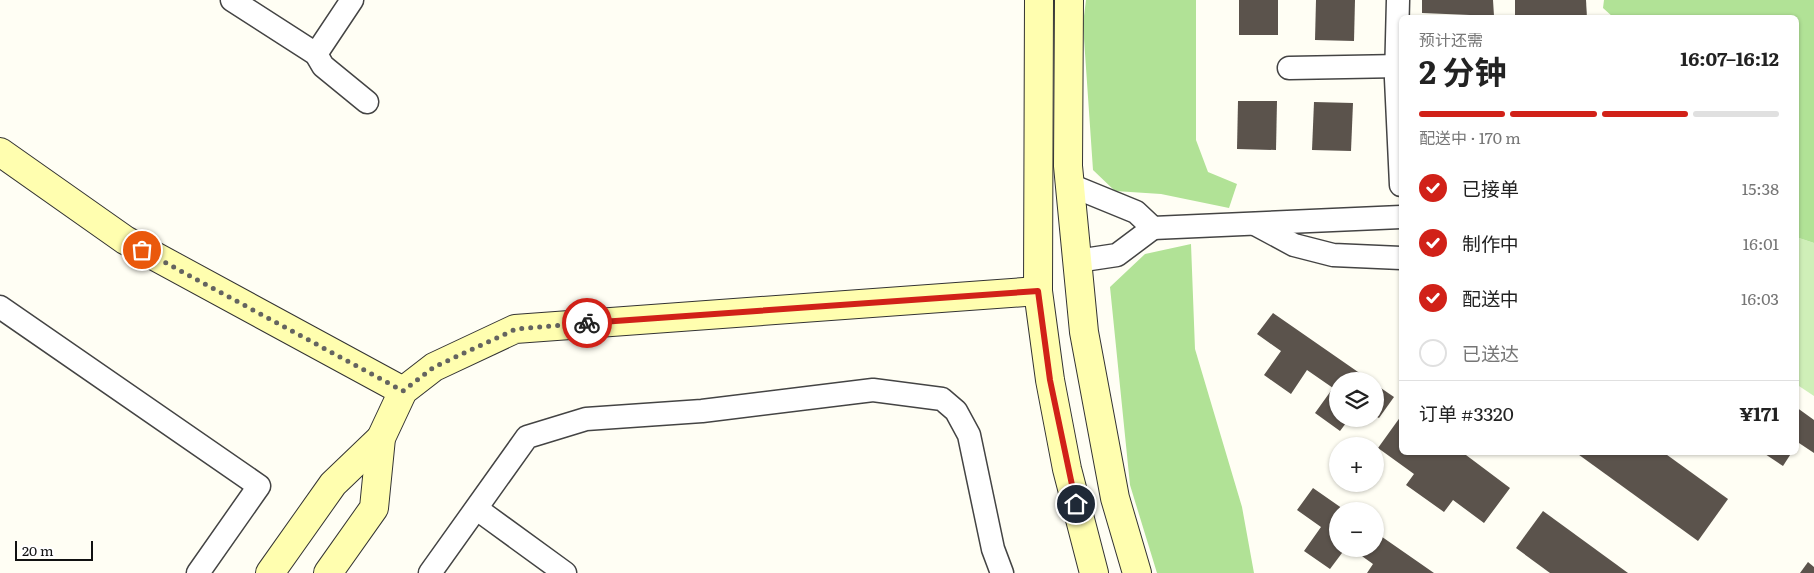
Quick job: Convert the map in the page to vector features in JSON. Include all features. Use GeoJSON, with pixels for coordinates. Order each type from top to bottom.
{"type":"FeatureCollection","features":[{"type":"Feature","properties":{"kind":"street"},"geometry":{"type":"LineString","coordinates":[[232,0],[316,54],[323,66],[367,102]]}},
{"type":"Feature","properties":{"kind":"street"},"geometry":{"type":"LineString","coordinates":[[316,54],[352,0]]}},
{"type":"Feature","properties":{"kind":"street"},"geometry":{"type":"LineString","coordinates":[[1039,0],[1038,291],[1050,380],[1067,469],[1094,573]]}},
{"type":"Feature","properties":{"kind":"street"},"geometry":{"type":"LineString","coordinates":[[1069,0],[1070,185],[1084,332],[1111,478],[1136,573]]}},
{"type":"Feature","properties":{"kind":"street"},"geometry":{"type":"LineString","coordinates":[[1289,68],[1399,65],[1398,0]]}},
{"type":"Feature","properties":{"kind":"street"},"geometry":{"type":"LineString","coordinates":[[0,152],[125,240],[403,391]]}},
{"type":"Feature","properties":{"kind":"street"},"geometry":{"type":"LineString","coordinates":[[1070,185],[1136,212],[1153,228]]}},
{"type":"Feature","properties":{"kind":"street"},"geometry":{"type":"LineString","coordinates":[[1077,261],[1117,255],[1153,228],[1399,217]]}},
{"type":"Feature","properties":{"kind":"street"},"geometry":{"type":"LineString","coordinates":[[1254,224],[1294,245],[1333,255],[1399,258]]}},
{"type":"Feature","properties":{"kind":"street"},"geometry":{"type":"LineString","coordinates":[[328,573],[374,508],[381,438],[403,391],[434,367],[516,329],[1038,291]]}},
{"type":"Feature","properties":{"kind":"street"},"geometry":{"type":"LineString","coordinates":[[0,307],[259,486],[198,573]]}},
{"type":"Feature","properties":{"kind":"street"},"geometry":{"type":"LineString","coordinates":[[430,573],[477,510],[527,437],[586,419],[702,412],[873,390],[942,399],[956,411],[969,435],[993,548],[1002,573]]}},
{"type":"Feature","properties":{"kind":"street"},"geometry":{"type":"LineString","coordinates":[[270,573],[333,484],[381,438]]}},
{"type":"Feature","properties":{"kind":"street"},"geometry":{"type":"LineString","coordinates":[[477,510],[565,573]]}},
{"type":"Feature","properties":{"kind":"green space"},"geometry":{"type":"Polygon","coordinates":[[[1086,0],[1196,0],[1196,140],[1208,172],[1237,184],[1229,208],[1161,194],[1115,191],[1093,170],[1083,24],[1086,0]]]}},
{"type":"Feature","properties":{"kind":"green space"},"geometry":{"type":"Polygon","coordinates":[[[1604,0],[1814,0],[1814,243],[1799,238],[1799,15],[1611,15],[1603,8],[1604,0]]]}},
{"type":"Feature","properties":{"kind":"green space"},"geometry":{"type":"Polygon","coordinates":[[[1799,238],[1814,243],[1814,396],[1799,386],[1799,238]]]}},
{"type":"Feature","properties":{"kind":"green space"},"geometry":{"type":"Polygon","coordinates":[[[1191,244],[1195,349],[1242,507],[1254,573],[1157,573],[1130,485],[1110,287],[1145,254],[1191,244]]]}},
{"type":"Feature","properties":{"kind":"building"},"geometry":{"type":"Polygon","coordinates":[[[1239,0],[1278,0],[1278,35],[1239,35],[1239,0]]]}},
{"type":"Feature","properties":{"kind":"building"},"geometry":{"type":"Polygon","coordinates":[[[1316,0],[1355,0],[1354,41],[1315,40],[1316,0]]]}},
{"type":"Feature","properties":{"kind":"building"},"geometry":{"type":"Polygon","coordinates":[[[1422,0],[1493,0],[1494,15],[1422,13],[1422,0]]]}},
{"type":"Feature","properties":{"kind":"building"},"geometry":{"type":"Polygon","coordinates":[[[1515,0],[1586,0],[1587,15],[1515,15],[1515,0]]]}},
{"type":"Feature","properties":{"kind":"building"},"geometry":{"type":"Polygon","coordinates":[[[1238,101],[1277,101],[1276,150],[1237,149],[1238,101]]]}},
{"type":"Feature","properties":{"kind":"building"},"geometry":{"type":"Polygon","coordinates":[[[1314,102],[1353,103],[1351,151],[1312,150],[1314,102]]]}},
{"type":"Feature","properties":{"kind":"building"},"geometry":{"type":"Polygon","coordinates":[[[1273,313],[1358,372],[1329,372],[1329,385],[1307,370],[1291,394],[1264,375],[1281,351],[1257,334],[1273,313]]]}},
{"type":"Feature","properties":{"kind":"building"},"geometry":{"type":"Polygon","coordinates":[[[1384,390],[1394,397],[1384,411],[1384,390]]]}},
{"type":"Feature","properties":{"kind":"building"},"geometry":{"type":"Polygon","coordinates":[[[1329,394],[1329,423],[1315,413],[1329,394]]]}},
{"type":"Feature","properties":{"kind":"building"},"geometry":{"type":"Polygon","coordinates":[[[1799,409],[1814,420],[1814,453],[1799,443],[1799,409]]]}},
{"type":"Feature","properties":{"kind":"building"},"geometry":{"type":"Polygon","coordinates":[[[1399,419],[1399,455],[1466,455],[1510,488],[1484,523],[1453,500],[1444,512],[1406,485],[1414,474],[1384,452],[1384,440],[1399,419]]]}},
{"type":"Feature","properties":{"kind":"building"},"geometry":{"type":"Polygon","coordinates":[[[1334,427],[1343,427],[1340,431],[1334,427]]]}},
{"type":"Feature","properties":{"kind":"building"},"geometry":{"type":"Polygon","coordinates":[[[1579,455],[1667,455],[1728,499],[1698,541],[1579,455]]]}},
{"type":"Feature","properties":{"kind":"building"},"geometry":{"type":"Polygon","coordinates":[[[1766,455],[1790,455],[1783,466],[1766,455]]]}},
{"type":"Feature","properties":{"kind":"building"},"geometry":{"type":"Polygon","coordinates":[[[1313,488],[1333,502],[1329,502],[1329,557],[1339,557],[1330,569],[1304,551],[1321,527],[1297,510],[1313,488]]]}},
{"type":"Feature","properties":{"kind":"building"},"geometry":{"type":"Polygon","coordinates":[[[1543,511],[1628,573],[1550,573],[1516,548],[1543,511]]]}},
{"type":"Feature","properties":{"kind":"building"},"geometry":{"type":"Polygon","coordinates":[[[1384,538],[1434,573],[1367,573],[1373,564],[1363,557],[1384,557],[1384,538]]]}},
{"type":"Feature","properties":{"kind":"building"},"geometry":{"type":"Polygon","coordinates":[[[1808,562],[1814,567],[1814,573],[1800,573],[1808,562]]]}},
{"type":"Feature","properties":{"kind":"way so far"},"geometry":{"type":"LineString","coordinates":[[142,250],[403,391],[434,367],[516,329],[587,323]]}},
{"type":"Feature","properties":{"kind":"route"},"geometry":{"type":"LineString","coordinates":[[587,323],[1038,291],[1050,380],[1067,469],[1076,504]]}}]}
